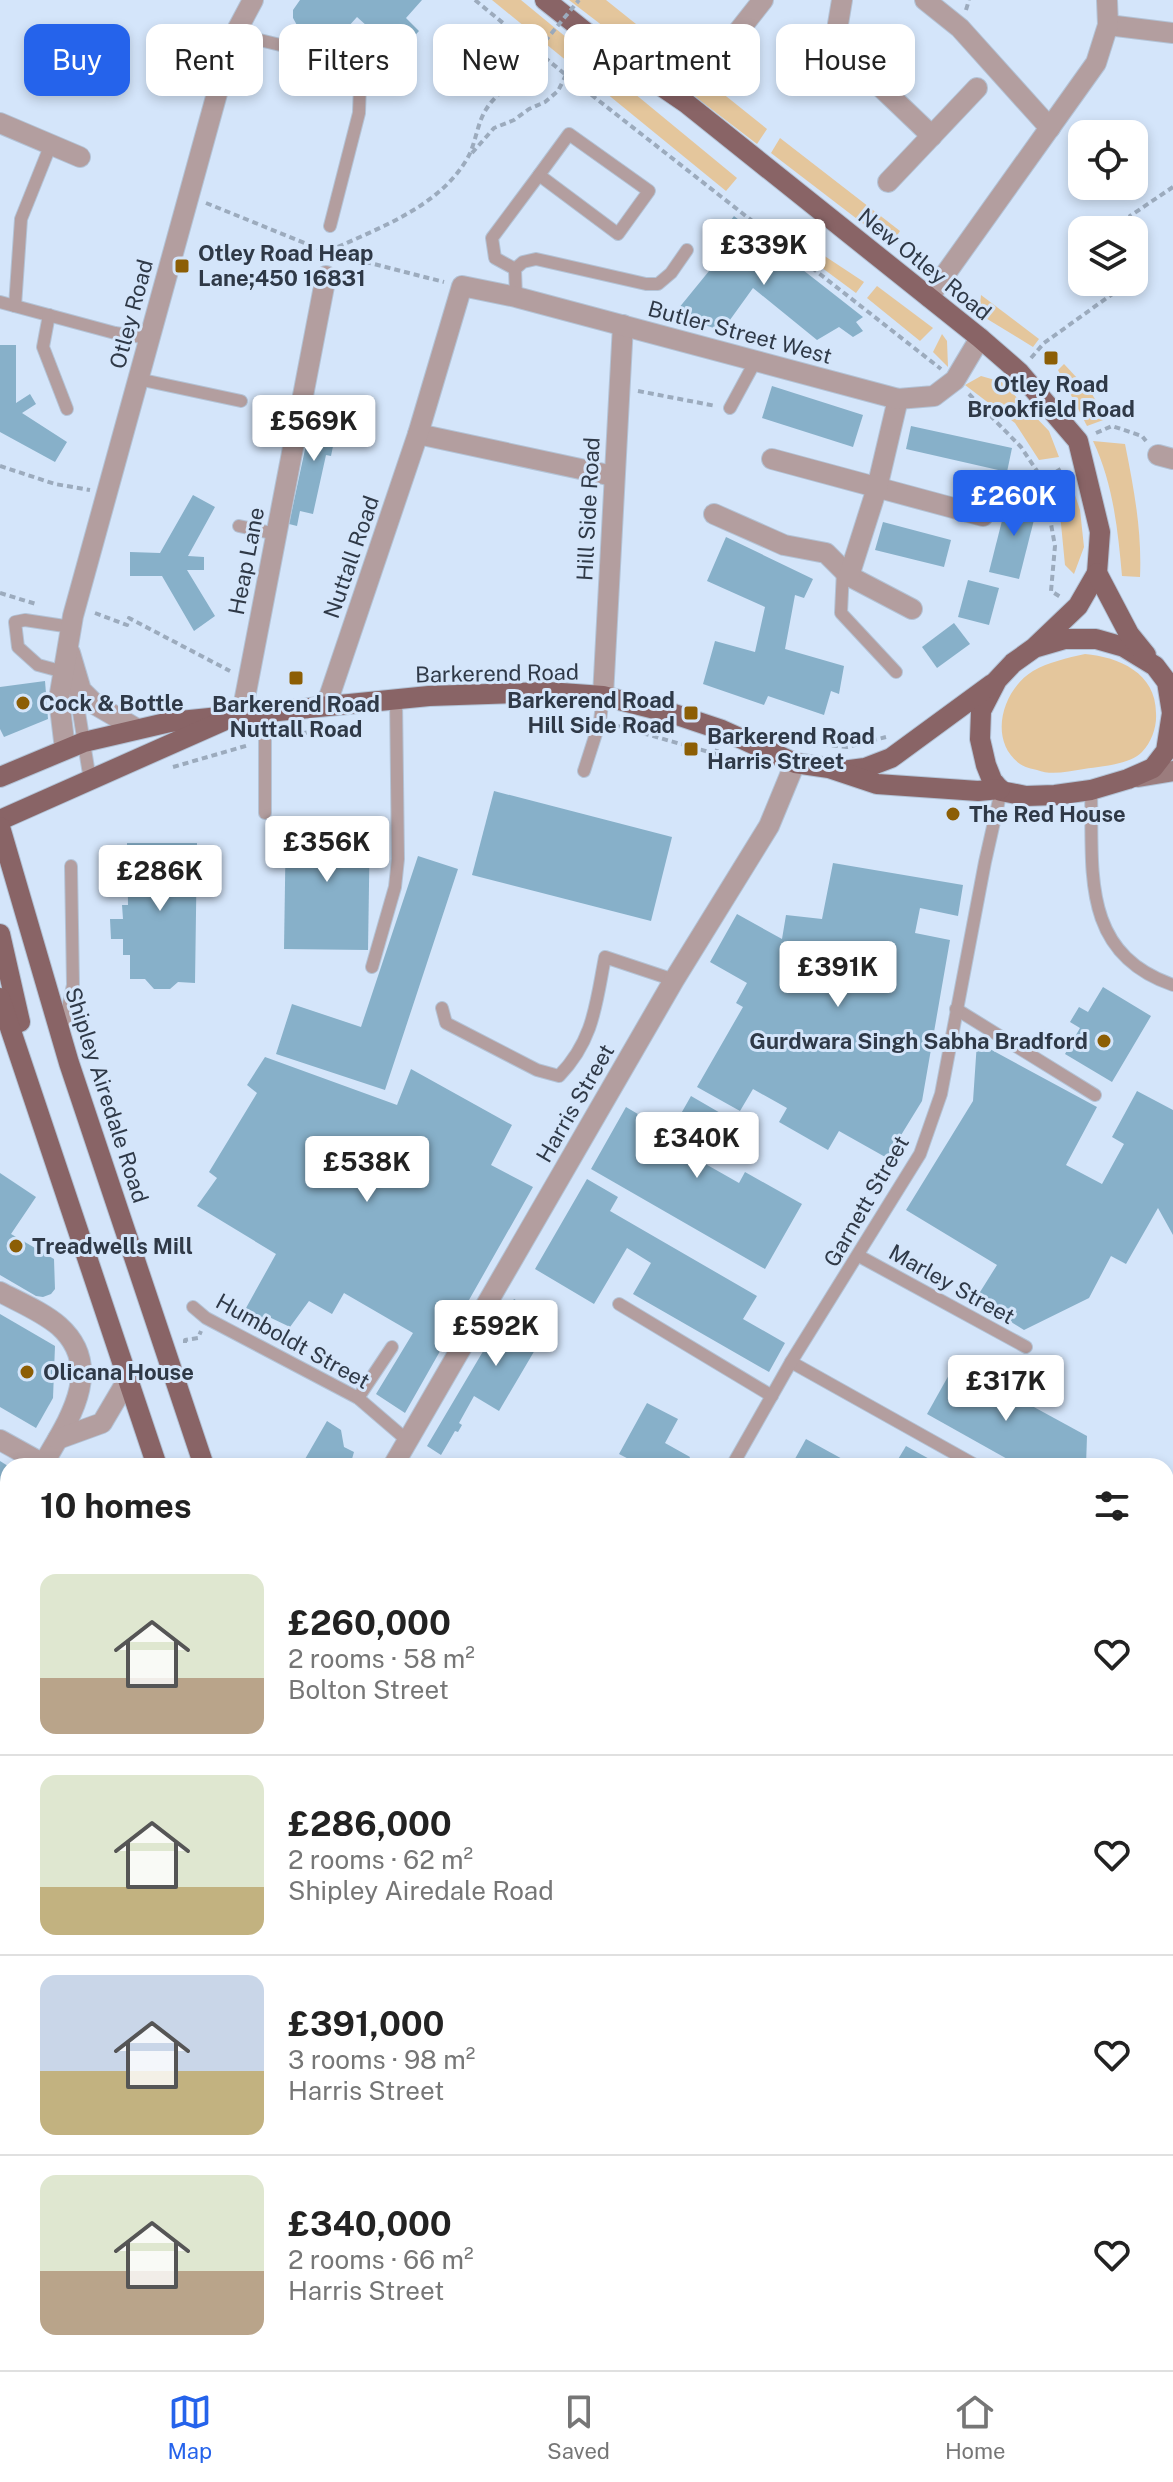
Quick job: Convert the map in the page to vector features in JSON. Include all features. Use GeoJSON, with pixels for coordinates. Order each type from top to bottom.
{"type":"FeatureCollection","features":[{"type":"Feature","properties":{"kind":"main road","name":"New Otley Road"},"geometry":{"type":"LineString","coordinates":[[545,0],[575,24]]}},
{"type":"Feature","properties":{"kind":"main road","name":"New Otley Road"},"geometry":{"type":"LineString","coordinates":[[676,96],[980,338],[1019,372],[1078,441],[1100,532],[1097,573],[1078,606],[1034,648]]}},
{"type":"Feature","properties":{"kind":"main road"},"geometry":{"type":"LineString","coordinates":[[1097,573],[1129,634],[1165,678],[1172,713],[1166,751],[1153,768],[1128,779]]}},
{"type":"Feature","properties":{"kind":"main road"},"geometry":{"type":"LineString","coordinates":[[1165,678],[1124,647],[1096,639],[1065,639],[1034,648],[997,680],[981,711],[980,739],[986,765],[1000,790],[1026,796],[1091,790],[1173,771]]}},
{"type":"Feature","properties":{"kind":"main road","name":"Barkerend Road"},"geometry":{"type":"LineString","coordinates":[[838,771],[865,768],[891,758],[997,680]]}},
{"type":"Feature","properties":{"kind":"main road","name":"Barkerend Road"},"geometry":{"type":"LineString","coordinates":[[0,777],[75,746],[170,722],[396,699],[490,692],[547,692],[603,696],[671,713],[722,730],[795,763],[838,771],[877,784],[1000,790]]}},
{"type":"Feature","properties":{"kind":"main road","name":"Barkerend Road"},"geometry":{"type":"LineString","coordinates":[[0,820],[242,713]]}},
{"type":"Feature","properties":{"kind":"main road","name":"Shipley Airedale Road"},"geometry":{"type":"LineString","coordinates":[[0,827],[61,1038],[201,1458]]}},
{"type":"Feature","properties":{"kind":"main road"},"geometry":{"type":"LineString","coordinates":[[0,934],[42,1124]]}},
{"type":"Feature","properties":{"kind":"main road"},"geometry":{"type":"LineString","coordinates":[[0,998],[154,1458]]}},
{"type":"Feature","properties":{"kind":"street","name":"Otley Road"},"geometry":{"type":"LineString","coordinates":[[240,24],[253,0]]}},
{"type":"Feature","properties":{"kind":"street"},"geometry":{"type":"LineString","coordinates":[[744,24],[763,0]]}},
{"type":"Feature","properties":{"kind":"street"},"geometry":{"type":"LineString","coordinates":[[842,0],[838,24],[842,50],[932,136]]}},
{"type":"Feature","properties":{"kind":"street"},"geometry":{"type":"LineString","coordinates":[[925,0],[960,28],[1050,128]]}},
{"type":"Feature","properties":{"kind":"street"},"geometry":{"type":"LineString","coordinates":[[929,297],[1096,63],[1108,25],[1107,0]]}},
{"type":"Feature","properties":{"kind":"street"},"geometry":{"type":"LineString","coordinates":[[1108,25],[1173,33]]}},
{"type":"Feature","properties":{"kind":"street"},"geometry":{"type":"LineString","coordinates":[[888,182],[977,88]]}},
{"type":"Feature","properties":{"kind":"street","name":"Otley Road"},"geometry":{"type":"LineString","coordinates":[[75,746],[59,699],[71,629],[217,96]]}},
{"type":"Feature","properties":{"kind":"street"},"geometry":{"type":"LineString","coordinates":[[0,123],[80,157]]}},
{"type":"Feature","properties":{"kind":"street","name":"Heap Lane"},"geometry":{"type":"LineString","coordinates":[[242,713],[326,276]]}},
{"type":"Feature","properties":{"kind":"street","name":"Butler Street West"},"geometry":{"type":"LineString","coordinates":[[462,286],[516,297],[898,399],[934,396],[955,380]]}},
{"type":"Feature","properties":{"kind":"street","name":"Nuttall Road"},"geometry":{"type":"LineString","coordinates":[[326,706],[418,434],[462,286]]}},
{"type":"Feature","properties":{"kind":"street","name":"Hill Side Road"},"geometry":{"type":"LineString","coordinates":[[603,696],[623,325]]}},
{"type":"Feature","properties":{"kind":"street"},"geometry":{"type":"LineString","coordinates":[[955,380],[980,338]]}},
{"type":"Feature","properties":{"kind":"street"},"geometry":{"type":"LineString","coordinates":[[846,573],[877,488],[898,399]]}},
{"type":"Feature","properties":{"kind":"street"},"geometry":{"type":"LineString","coordinates":[[418,434],[613,476]]}},
{"type":"Feature","properties":{"kind":"street"},"geometry":{"type":"LineString","coordinates":[[772,459],[983,516]]}},
{"type":"Feature","properties":{"kind":"street"},"geometry":{"type":"LineString","coordinates":[[714,514],[784,545],[826,553],[846,573],[912,609]]}},
{"type":"Feature","properties":{"kind":"street"},"geometry":{"type":"LineString","coordinates":[[71,629],[81,690],[96,705],[137,729]]}},
{"type":"Feature","properties":{"kind":"street","name":"Harris Street"},"geometry":{"type":"LineString","coordinates":[[398,1458],[674,980],[769,826],[795,763]]}},
{"type":"Feature","properties":{"kind":"street"},"geometry":{"type":"LineString","coordinates":[[0,1292],[59,1326],[75,1346],[83,1373],[79,1400],[48,1458]]}},
{"type":"Feature","properties":{"kind":"street"},"geometry":{"type":"LineString","coordinates":[[58,1439],[102,1423],[128,1379]]}},
{"type":"Feature","properties":{"kind":"street"},"geometry":{"type":"LineString","coordinates":[[0,1440],[32,1458]]}},
{"type":"Feature","properties":{"kind":"lane"},"geometry":{"type":"LineString","coordinates":[[263,41],[350,68],[360,84],[359,113],[330,226]]}},
{"type":"Feature","properties":{"kind":"lane"},"geometry":{"type":"LineString","coordinates":[[515,269],[495,258],[492,238],[569,134],[649,191],[618,234],[539,175]]}},
{"type":"Feature","properties":{"kind":"lane"},"geometry":{"type":"LineString","coordinates":[[15,306],[21,219],[51,144]]}},
{"type":"Feature","properties":{"kind":"lane"},"geometry":{"type":"LineString","coordinates":[[515,269],[523,262],[536,259],[646,284],[658,284],[671,273],[687,250]]}},
{"type":"Feature","properties":{"kind":"lane"},"geometry":{"type":"LineString","coordinates":[[515,269],[516,297]]}},
{"type":"Feature","properties":{"kind":"lane"},"geometry":{"type":"LineString","coordinates":[[0,302],[115,333],[149,338]]}},
{"type":"Feature","properties":{"kind":"lane"},"geometry":{"type":"LineString","coordinates":[[49,315],[43,347],[67,409]]}},
{"type":"Feature","properties":{"kind":"lane"},"geometry":{"type":"LineString","coordinates":[[730,408],[756,360]]}},
{"type":"Feature","properties":{"kind":"lane"},"geometry":{"type":"LineString","coordinates":[[138,379],[241,401]]}},
{"type":"Feature","properties":{"kind":"lane"},"geometry":{"type":"LineString","coordinates":[[239,526],[276,534]]}},
{"type":"Feature","properties":{"kind":"lane"},"geometry":{"type":"LineString","coordinates":[[846,573],[841,613],[896,672]]}},
{"type":"Feature","properties":{"kind":"lane"},"geometry":{"type":"LineString","coordinates":[[64,672],[38,665],[18,647],[15,622],[25,620],[71,629],[75,746],[90,780]]}},
{"type":"Feature","properties":{"kind":"lane"},"geometry":{"type":"LineString","coordinates":[[584,771],[600,721],[603,696]]}},
{"type":"Feature","properties":{"kind":"lane"},"geometry":{"type":"LineString","coordinates":[[372,967],[395,887],[398,859],[396,699]]}},
{"type":"Feature","properties":{"kind":"lane"},"geometry":{"type":"LineString","coordinates":[[265,711],[265,813]]}},
{"type":"Feature","properties":{"kind":"lane","name":"Garnett Street"},"geometry":{"type":"LineString","coordinates":[[737,1458],[791,1362],[920,1154],[941,1094],[1000,790]]}},
{"type":"Feature","properties":{"kind":"lane"},"geometry":{"type":"LineString","coordinates":[[1091,790],[1096,907],[1106,934],[1123,957],[1145,975],[1173,985]]}},
{"type":"Feature","properties":{"kind":"lane"},"geometry":{"type":"LineString","coordinates":[[61,1038],[73,985],[71,866]]}},
{"type":"Feature","properties":{"kind":"lane"},"geometry":{"type":"LineString","coordinates":[[442,1008],[446,1023],[537,1070],[559,1076],[576,1059],[593,1024],[605,957],[674,980]]}},
{"type":"Feature","properties":{"kind":"lane"},"geometry":{"type":"LineString","coordinates":[[956,1009],[1095,1095]]}},
{"type":"Feature","properties":{"kind":"lane","name":"Marley Street"},"geometry":{"type":"LineString","coordinates":[[859,1256],[1026,1347]]}},
{"type":"Feature","properties":{"kind":"lane"},"geometry":{"type":"LineString","coordinates":[[619,1304],[772,1396]]}},
{"type":"Feature","properties":{"kind":"lane","name":"Humboldt Street"},"geometry":{"type":"LineString","coordinates":[[193,1307],[206,1318],[358,1398],[408,1441]]}},
{"type":"Feature","properties":{"kind":"lane"},"geometry":{"type":"LineString","coordinates":[[358,1398],[392,1347]]}},
{"type":"Feature","properties":{"kind":"lane"},"geometry":{"type":"LineString","coordinates":[[791,1362],[963,1458]]}},
{"type":"Feature","properties":{"kind":"path"},"geometry":{"type":"LineString","coordinates":[[475,0],[564,73]]}},
{"type":"Feature","properties":{"kind":"path"},"geometry":{"type":"LineString","coordinates":[[466,162],[486,109],[579,0]]}},
{"type":"Feature","properties":{"kind":"path"},"geometry":{"type":"LineString","coordinates":[[327,252],[396,221],[437,193],[494,128],[545,102],[558,91],[564,79]]}},
{"type":"Feature","properties":{"kind":"path"},"geometry":{"type":"LineString","coordinates":[[593,96],[955,380],[1021,447],[1043,480],[1055,546],[1051,591],[1064,599]]}},
{"type":"Feature","properties":{"kind":"path"},"geometry":{"type":"LineString","coordinates":[[1130,216],[1173,187]]}},
{"type":"Feature","properties":{"kind":"path"},"geometry":{"type":"LineString","coordinates":[[189,195],[327,252],[462,286]]}},
{"type":"Feature","properties":{"kind":"path"},"geometry":{"type":"LineString","coordinates":[[1019,372],[1044,343],[1109,296]]}},
{"type":"Feature","properties":{"kind":"path"},"geometry":{"type":"LineString","coordinates":[[620,387],[730,408]]}},
{"type":"Feature","properties":{"kind":"path"},"geometry":{"type":"LineString","coordinates":[[983,516],[1011,489],[1043,480],[1064,466],[1078,441],[1112,426],[1142,436],[1165,457]]}},
{"type":"Feature","properties":{"kind":"path"},"geometry":{"type":"LineString","coordinates":[[0,466],[55,484],[107,493]]}},
{"type":"Feature","properties":{"kind":"path"},"geometry":{"type":"LineString","coordinates":[[71,629],[95,613],[127,625],[129,618],[248,680]]}},
{"type":"Feature","properties":{"kind":"shaded area"},"geometry":{"type":"Polygon","coordinates":[[[492,0],[521,0],[564,35],[564,59],[548,46],[548,24],[521,24],[492,0]]]}},
{"type":"Feature","properties":{"kind":"shaded area"},"geometry":{"type":"Polygon","coordinates":[[[569,0],[606,0],[636,24],[600,24],[569,0]]]}},
{"type":"Feature","properties":{"kind":"shaded area"},"geometry":{"type":"Polygon","coordinates":[[[610,96],[637,96],[737,178],[726,191],[610,96]]]}},
{"type":"Feature","properties":{"kind":"shaded area"},"geometry":{"type":"Polygon","coordinates":[[[694,96],[726,96],[767,129],[757,144],[694,96]]]}},
{"type":"Feature","properties":{"kind":"shaded area"},"geometry":{"type":"Polygon","coordinates":[[[780,138],[900,231],[891,245],[771,153],[780,138]]]}},
{"type":"Feature","properties":{"kind":"shaded area"},"geometry":{"type":"Polygon","coordinates":[[[814,249],[864,282],[856,293],[806,256],[814,249]]]}},
{"type":"Feature","properties":{"kind":"shaded area"},"geometry":{"type":"Polygon","coordinates":[[[877,286],[933,328],[920,341],[867,298],[877,286]]]}},
{"type":"Feature","properties":{"kind":"shaded area"},"geometry":{"type":"Polygon","coordinates":[[[981,295],[1039,339],[1033,347],[979,314],[981,295]]]}},
{"type":"Feature","properties":{"kind":"shaded area"},"geometry":{"type":"Polygon","coordinates":[[[942,334],[947,341],[948,367],[933,352],[942,334]]]}},
{"type":"Feature","properties":{"kind":"shaded area"},"geometry":{"type":"Polygon","coordinates":[[[1064,364],[1092,394],[1106,419],[1087,426],[1058,370],[1064,364]]]}},
{"type":"Feature","properties":{"kind":"shaded area"},"geometry":{"type":"Polygon","coordinates":[[[981,376],[1002,382],[1049,431],[1059,457],[1039,460],[1015,423],[965,385],[981,376]]]}},
{"type":"Feature","properties":{"kind":"shaded area"},"geometry":{"type":"Polygon","coordinates":[[[1093,441],[1125,444],[1139,527],[1140,577],[1122,576],[1110,490],[1093,441]]]}},
{"type":"Feature","properties":{"kind":"shaded area"},"geometry":{"type":"Polygon","coordinates":[[[1067,471],[1080,510],[1084,547],[1074,574],[1065,565],[1058,493],[1051,482],[1067,471]]]}},
{"type":"Feature","properties":{"kind":"shaded area"},"geometry":{"type":"Polygon","coordinates":[[[1085,654],[1122,663],[1150,687],[1156,718],[1149,744],[1137,756],[1107,766],[1054,773],[1022,765],[1010,754],[1004,742],[1003,715],[1007,702],[1022,679],[1033,671],[1085,654]]]}},
{"type":"Feature","properties":{"kind":"building"},"geometry":{"type":"Polygon","coordinates":[[[300,0],[422,0],[406,18],[412,24],[365,24],[357,17],[351,24],[296,24],[293,10],[300,0]]]}},
{"type":"Feature","properties":{"kind":"building"},"geometry":{"type":"Polygon","coordinates":[[[734,216],[863,317],[856,322],[863,331],[853,337],[839,327],[817,340],[753,288],[722,331],[674,314],[718,260],[709,249],[734,216]]]}},
{"type":"Feature","properties":{"kind":"building"},"geometry":{"type":"Polygon","coordinates":[[[0,345],[16,345],[16,403],[30,394],[36,404],[22,413],[67,442],[55,462],[0,432],[0,345]]]}},
{"type":"Feature","properties":{"kind":"building"},"geometry":{"type":"Polygon","coordinates":[[[772,386],[863,415],[853,447],[762,418],[772,386]]]}},
{"type":"Feature","properties":{"kind":"building"},"geometry":{"type":"Polygon","coordinates":[[[313,412],[339,417],[331,456],[326,455],[313,514],[300,511],[297,526],[289,524],[313,412]]]}},
{"type":"Feature","properties":{"kind":"building"},"geometry":{"type":"Polygon","coordinates":[[[911,426],[1012,448],[1007,472],[906,449],[911,426]]]}},
{"type":"Feature","properties":{"kind":"building"},"geometry":{"type":"Polygon","coordinates":[[[193,495],[215,507],[188,556],[204,557],[204,570],[187,570],[215,616],[194,631],[162,576],[130,576],[130,552],[160,553],[193,495]]]}},
{"type":"Feature","properties":{"kind":"building"},"geometry":{"type":"Polygon","coordinates":[[[1008,497],[1038,504],[1019,579],[989,572],[1008,497]]]}},
{"type":"Feature","properties":{"kind":"building"},"geometry":{"type":"Polygon","coordinates":[[[883,522],[951,540],[944,567],[875,550],[883,522]]]}},
{"type":"Feature","properties":{"kind":"building"},"geometry":{"type":"Polygon","coordinates":[[[726,537],[813,579],[804,598],[795,595],[785,649],[844,666],[839,694],[831,691],[824,715],[768,696],[764,705],[703,684],[715,641],[755,652],[765,607],[707,581],[726,537]]]}},
{"type":"Feature","properties":{"kind":"building"},"geometry":{"type":"Polygon","coordinates":[[[968,580],[999,588],[989,625],[958,617],[968,580]]]}},
{"type":"Feature","properties":{"kind":"building"},"geometry":{"type":"Polygon","coordinates":[[[954,623],[970,644],[937,668],[922,647],[954,623]]]}},
{"type":"Feature","properties":{"kind":"building","name":"Cock & Bottle"},"geometry":{"type":"Polygon","coordinates":[[[45,681],[48,719],[4,737],[0,729],[0,687],[45,681]]]}},
{"type":"Feature","properties":{"kind":"building"},"geometry":{"type":"Polygon","coordinates":[[[494,791],[672,837],[651,921],[472,875],[494,791]]]}},
{"type":"Feature","properties":{"kind":"building"},"geometry":{"type":"Polygon","coordinates":[[[286,819],[370,820],[368,950],[284,949],[286,819]]]}},
{"type":"Feature","properties":{"kind":"building"},"geometry":{"type":"Polygon","coordinates":[[[127,843],[197,843],[195,983],[178,982],[170,989],[154,989],[145,979],[130,979],[130,955],[123,955],[123,939],[111,939],[110,919],[123,919],[122,905],[128,905],[127,843]]]}},
{"type":"Feature","properties":{"kind":"building"},"geometry":{"type":"Polygon","coordinates":[[[418,856],[458,869],[385,1090],[276,1054],[292,1004],[361,1027],[418,856]]]}},
{"type":"Feature","properties":{"kind":"building"},"geometry":{"type":"Polygon","coordinates":[[[833,863],[963,885],[958,916],[920,908],[915,933],[950,940],[922,1101],[887,1158],[839,1131],[828,1150],[779,1122],[787,1108],[753,1089],[740,1111],[697,1087],[743,1007],[736,1003],[747,983],[710,962],[737,914],[782,939],[786,915],[822,919],[833,863]]]}},
{"type":"Feature","properties":{"kind":"building","name":"Gurdwara Singh Sabha Bradford"},"geometry":{"type":"Polygon","coordinates":[[[1103,987],[1151,1016],[1112,1082],[1065,1054],[1080,1028],[1070,1022],[1079,1007],[1088,1012],[1103,987]]]}},
{"type":"Feature","properties":{"kind":"building"},"geometry":{"type":"Polygon","coordinates":[[[977,1042],[1097,1107],[1066,1165],[1102,1184],[1124,1144],[1112,1137],[1137,1091],[1173,1110],[1173,1235],[1158,1208],[1126,1264],[1111,1256],[1089,1298],[1024,1330],[975,1300],[997,1265],[906,1210],[973,1101],[977,1042]]]}},
{"type":"Feature","properties":{"kind":"building"},"geometry":{"type":"Polygon","coordinates":[[[265,1057],[397,1105],[411,1069],[512,1125],[491,1165],[533,1187],[405,1413],[376,1394],[413,1333],[344,1293],[332,1314],[309,1301],[290,1327],[267,1316],[258,1328],[241,1317],[276,1254],[197,1206],[217,1178],[209,1172],[257,1093],[247,1085],[265,1057]]]}},
{"type":"Feature","properties":{"kind":"building"},"geometry":{"type":"Polygon","coordinates":[[[691,1096],[741,1125],[728,1147],[715,1139],[702,1162],[739,1183],[745,1172],[802,1204],[765,1269],[591,1169],[626,1107],[670,1133],[691,1096]]]}},
{"type":"Feature","properties":{"kind":"building","name":"Treadwells Mill"},"geometry":{"type":"Polygon","coordinates":[[[0,1173],[36,1197],[11,1234],[54,1259],[55,1289],[51,1294],[36,1296],[0,1275],[0,1173]]]}},
{"type":"Feature","properties":{"kind":"building"},"geometry":{"type":"Polygon","coordinates":[[[587,1179],[618,1197],[610,1211],[757,1296],[743,1319],[785,1343],[769,1372],[633,1294],[651,1263],[627,1248],[594,1304],[535,1269],[587,1179]]]}},
{"type":"Feature","properties":{"kind":"building"},"geometry":{"type":"Polygon","coordinates":[[[514,1299],[552,1321],[499,1411],[474,1396],[459,1423],[462,1425],[441,1455],[427,1446],[514,1299]]]}},
{"type":"Feature","properties":{"kind":"building","name":"Olicana House"},"geometry":{"type":"Polygon","coordinates":[[[0,1314],[55,1346],[53,1398],[36,1428],[0,1407],[0,1314]]]}},
{"type":"Feature","properties":{"kind":"building"},"geometry":{"type":"Polygon","coordinates":[[[955,1364],[1087,1436],[1086,1458],[1006,1458],[927,1414],[955,1364]]]}},
{"type":"Feature","properties":{"kind":"building"},"geometry":{"type":"Polygon","coordinates":[[[647,1403],[678,1419],[665,1443],[690,1457],[627,1458],[619,1454],[647,1403]]]}},
{"type":"Feature","properties":{"kind":"building"},"geometry":{"type":"Polygon","coordinates":[[[327,1421],[341,1430],[344,1447],[354,1452],[352,1458],[306,1458],[327,1421]]]}},
{"type":"Feature","properties":{"kind":"building"},"geometry":{"type":"Polygon","coordinates":[[[806,1439],[840,1458],[795,1458],[806,1439]]]}},
{"type":"Feature","properties":{"kind":"building"},"geometry":{"type":"Polygon","coordinates":[[[906,1446],[928,1458],[899,1458],[906,1446]]]}},
{"type":"Feature","properties":{"kind":"place","name":"Otley Road Heap Lane;450 16831"},"geometry":{"type":"Point","coordinates":[182,266]}},
{"type":"Feature","properties":{"kind":"place","name":"Otley Road Brookfield Road"},"geometry":{"type":"Point","coordinates":[1051,358]}},
{"type":"Feature","properties":{"kind":"place","name":"Barkerend Road Nuttall Road"},"geometry":{"type":"Point","coordinates":[296,678]}},
{"type":"Feature","properties":{"kind":"place","name":"Cock & Bottle"},"geometry":{"type":"Point","coordinates":[23,703]}},
{"type":"Feature","properties":{"kind":"place","name":"Barkerend Road Hill Side Road"},"geometry":{"type":"Point","coordinates":[691,713]}},
{"type":"Feature","properties":{"kind":"place","name":"Barkerend Road Harris Street"},"geometry":{"type":"Point","coordinates":[691,749]}},
{"type":"Feature","properties":{"kind":"place","name":"The Red House"},"geometry":{"type":"Point","coordinates":[953,814]}},
{"type":"Feature","properties":{"kind":"place","name":"Gurdwara Singh Sabha Bradford"},"geometry":{"type":"Point","coordinates":[1104,1041]}},
{"type":"Feature","properties":{"kind":"place","name":"Treadwells Mill"},"geometry":{"type":"Point","coordinates":[16,1246]}},
{"type":"Feature","properties":{"kind":"place","name":"Olicana House"},"geometry":{"type":"Point","coordinates":[27,1372]}}]}
